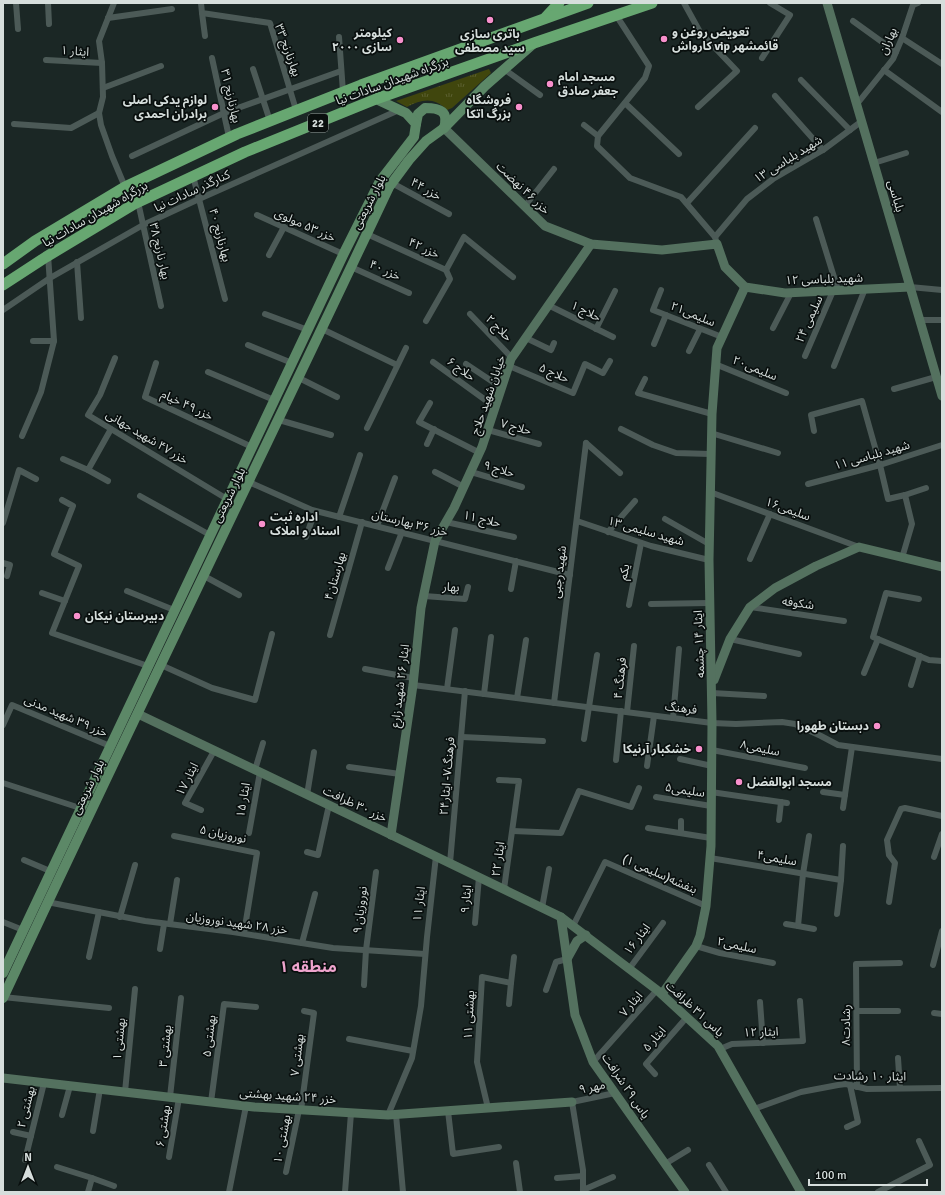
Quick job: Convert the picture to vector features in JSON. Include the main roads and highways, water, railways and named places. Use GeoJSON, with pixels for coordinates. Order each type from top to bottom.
{"type":"FeatureCollection","features":[{"type":"Feature","properties":{"kind":"highway"},"geometry":{"type":"LineString","coordinates":[[544,19],[559,3]]}},
{"type":"Feature","properties":{"kind":"highway","name":"بزرگراه شهیدان سادات نیا"},"geometry":{"type":"LineString","coordinates":[[3,264],[35,240],[125,186],[229,138],[343,92],[588,3]]}},
{"type":"Feature","properties":{"kind":"highway","name":"بزرگراه شهیدان سادات نیا"},"geometry":{"type":"LineString","coordinates":[[3,285],[48,255],[138,202],[245,152],[376,99],[652,3]]}},
{"type":"Feature","properties":{"kind":"main road","name":"بلوار شریعتی"},"geometry":{"type":"LineString","coordinates":[[3,998],[47,902],[279,420],[389,187],[409,160],[426,141],[444,128],[485,86],[534,43]]}},
{"type":"Feature","properties":{"kind":"main road"},"geometry":{"type":"LineString","coordinates":[[376,99],[406,113],[416,124]]}},
{"type":"Feature","properties":{"kind":"main road","name":"بلوار شریعتی"},"geometry":{"type":"LineString","coordinates":[[3,973],[174,610],[380,181],[414,137],[418,114],[425,108],[436,108],[444,113],[446,120],[444,128]]}},
{"type":"Feature","properties":{"kind":"main road"},"geometry":{"type":"LineString","coordinates":[[166,629],[176,634]]}},
{"type":"Feature","properties":{"kind":"place","name":"باتری سازی سید مصطفی"},"geometry":{"type":"Point","coordinates":[490,20]}},
{"type":"Feature","properties":{"kind":"place","name":"تعویض روغن و کارواش vip قائمشهر"},"geometry":{"type":"Point","coordinates":[664,39]}},
{"type":"Feature","properties":{"kind":"place","name":"کیلومتر سازی ۲۰۰۰"},"geometry":{"type":"Point","coordinates":[400,40]}},
{"type":"Feature","properties":{"kind":"place","name":"مسجد امام جعفر صادق"},"geometry":{"type":"Point","coordinates":[550,84]}},
{"type":"Feature","properties":{"kind":"place","name":"لوازم یدکی اصلی برادران احمدی"},"geometry":{"type":"Point","coordinates":[215,107]}},
{"type":"Feature","properties":{"kind":"place","name":"فروشگاه بزرگ اتکا"},"geometry":{"type":"Point","coordinates":[519,107]}},
{"type":"Feature","properties":{"kind":"place","name":"اداره ثبت اسناد و املاک"},"geometry":{"type":"Point","coordinates":[262,524]}},
{"type":"Feature","properties":{"kind":"place","name":"دبیرستان نیکان"},"geometry":{"type":"Point","coordinates":[77,616]}},
{"type":"Feature","properties":{"kind":"place","name":"دبستان طهورا"},"geometry":{"type":"Point","coordinates":[877,726]}},
{"type":"Feature","properties":{"kind":"place","name":"خشکبار آرنیکا"},"geometry":{"type":"Point","coordinates":[699,749]}},
{"type":"Feature","properties":{"kind":"place","name":"مسجد ابوالفضل"},"geometry":{"type":"Point","coordinates":[739,782]}},
{"type":"Feature","properties":{"kind":"district","name":"منطقه ۱"},"geometry":{"type":"Point","coordinates":[308,966]}}]}
